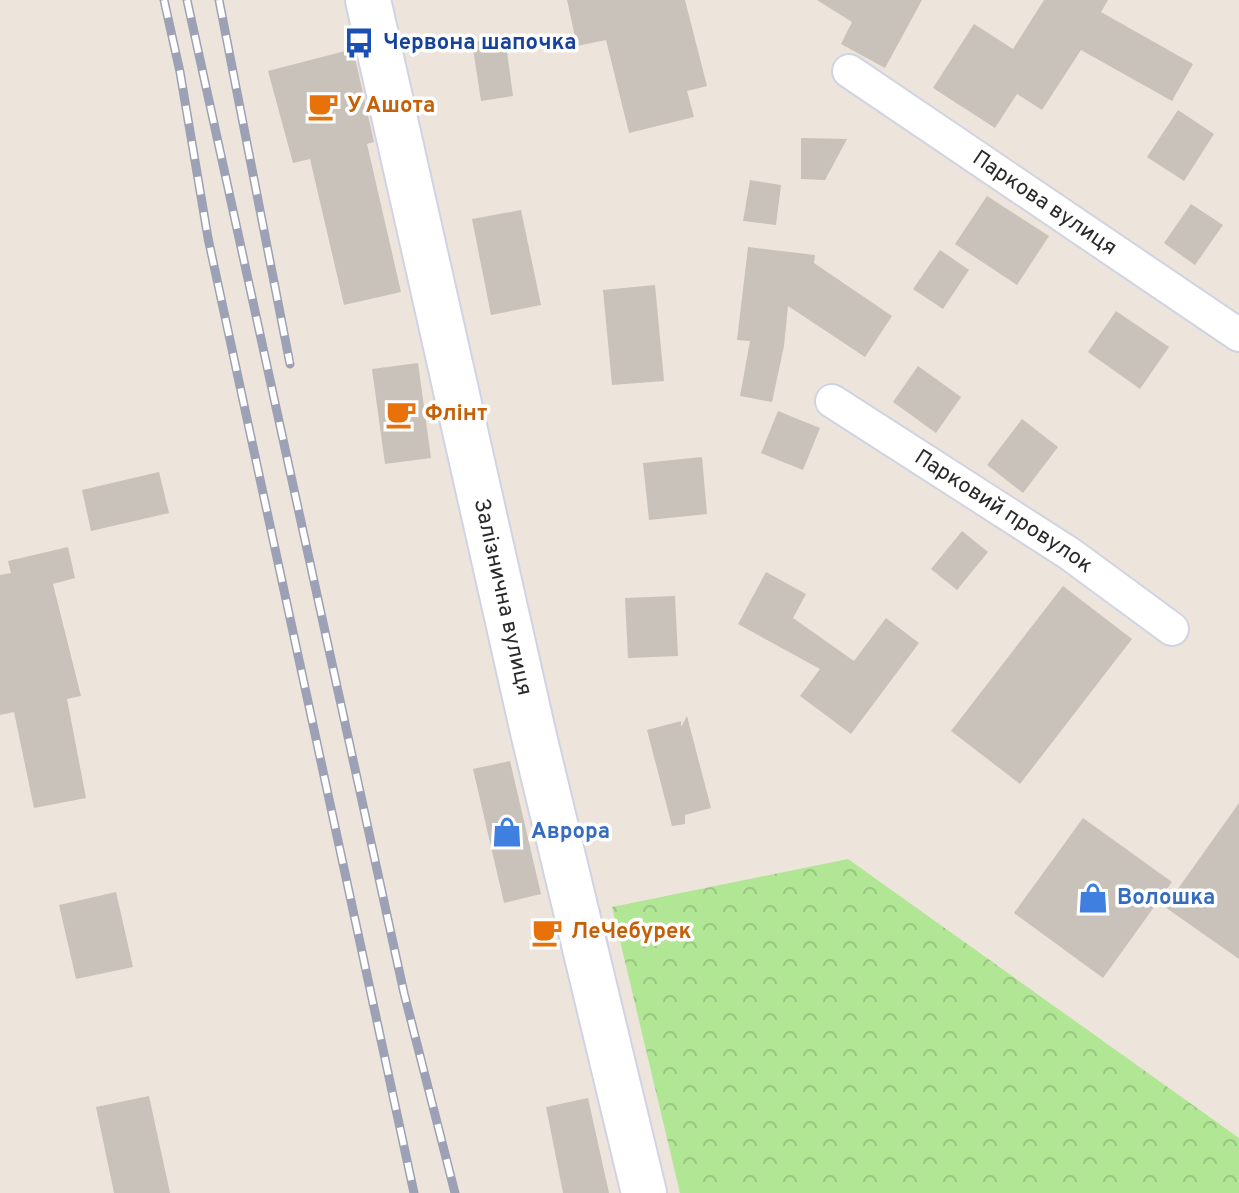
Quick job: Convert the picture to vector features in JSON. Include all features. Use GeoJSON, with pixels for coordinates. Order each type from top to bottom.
{"type":"FeatureCollection","features":[{"type":"Feature","properties":{"kind":"street","name":"Залізнична вулиця"},"geometry":{"type":"LineString","coordinates":[[368,0],[533,732],[644,1193]]}},
{"type":"Feature","properties":{"kind":"street","name":"Паркова вулиця"},"geometry":{"type":"LineString","coordinates":[[849,71],[1239,335]]}},
{"type":"Feature","properties":{"kind":"street","name":"Парковий провулок"},"geometry":{"type":"LineString","coordinates":[[832,401],[1070,554],[1172,629]]}},
{"type":"Feature","properties":{"kind":"green space"},"geometry":{"type":"Polygon","coordinates":[[[848,859],[1239,1138],[1239,1193],[680,1193],[612,907],[848,859]]]}},
{"type":"Feature","properties":{"kind":"building"},"geometry":{"type":"Polygon","coordinates":[[[567,0],[685,0],[707,86],[687,91],[694,117],[629,133],[606,40],[577,46],[567,0]]]}},
{"type":"Feature","properties":{"kind":"building"},"geometry":{"type":"Polygon","coordinates":[[[817,0],[922,0],[885,68],[841,44],[852,22],[817,0]]]}},
{"type":"Feature","properties":{"kind":"building"},"geometry":{"type":"Polygon","coordinates":[[[1044,0],[1108,0],[1101,12],[1193,64],[1172,101],[1081,50],[1042,110],[1017,94],[995,128],[933,88],[974,24],[1013,49],[1044,0]]]}},
{"type":"Feature","properties":{"kind":"building"},"geometry":{"type":"Polygon","coordinates":[[[505,37],[513,96],[481,101],[472,42],[505,37]]]}},
{"type":"Feature","properties":{"kind":"building"},"geometry":{"type":"Polygon","coordinates":[[[353,49],[374,142],[367,144],[401,292],[344,305],[310,159],[293,163],[268,71],[353,49]]]}},
{"type":"Feature","properties":{"kind":"building"},"geometry":{"type":"Polygon","coordinates":[[[1178,110],[1214,134],[1184,181],[1147,157],[1178,110]]]}},
{"type":"Feature","properties":{"kind":"building"},"geometry":{"type":"Polygon","coordinates":[[[801,138],[847,139],[825,180],[801,179],[801,138]]]}},
{"type":"Feature","properties":{"kind":"building"},"geometry":{"type":"Polygon","coordinates":[[[750,180],[781,185],[776,225],[743,221],[750,180]]]}},
{"type":"Feature","properties":{"kind":"building"},"geometry":{"type":"Polygon","coordinates":[[[987,196],[1049,236],[1017,285],[955,244],[987,196]]]}},
{"type":"Feature","properties":{"kind":"building"},"geometry":{"type":"Polygon","coordinates":[[[1191,204],[1223,225],[1195,265],[1164,243],[1191,204]]]}},
{"type":"Feature","properties":{"kind":"building"},"geometry":{"type":"Polygon","coordinates":[[[521,210],[541,305],[491,315],[472,219],[521,210]]]}},
{"type":"Feature","properties":{"kind":"building"},"geometry":{"type":"Polygon","coordinates":[[[748,247],[815,255],[814,263],[892,316],[865,357],[788,306],[784,346],[772,402],[740,396],[750,341],[737,340],[748,247]]]}},
{"type":"Feature","properties":{"kind":"building"},"geometry":{"type":"Polygon","coordinates":[[[940,250],[969,270],[943,309],[913,289],[940,250]]]}},
{"type":"Feature","properties":{"kind":"building"},"geometry":{"type":"Polygon","coordinates":[[[655,285],[664,381],[612,385],[603,290],[655,285]]]}},
{"type":"Feature","properties":{"kind":"building"},"geometry":{"type":"Polygon","coordinates":[[[1116,311],[1169,347],[1140,389],[1088,352],[1116,311]]]}},
{"type":"Feature","properties":{"kind":"building","name":"Флінт"},"geometry":{"type":"Polygon","coordinates":[[[418,363],[431,458],[385,464],[372,369],[418,363]]]}},
{"type":"Feature","properties":{"kind":"building"},"geometry":{"type":"Polygon","coordinates":[[[918,366],[961,397],[936,433],[893,402],[918,366]]]}},
{"type":"Feature","properties":{"kind":"building"},"geometry":{"type":"Polygon","coordinates":[[[778,411],[820,428],[803,470],[761,453],[778,411]]]}},
{"type":"Feature","properties":{"kind":"building"},"geometry":{"type":"Polygon","coordinates":[[[1022,419],[1058,447],[1023,493],[987,465],[1022,419]]]}},
{"type":"Feature","properties":{"kind":"building"},"geometry":{"type":"Polygon","coordinates":[[[702,457],[707,514],[649,520],[643,463],[702,457]]]}},
{"type":"Feature","properties":{"kind":"building"},"geometry":{"type":"Polygon","coordinates":[[[159,472],[169,513],[91,531],[82,490],[159,472]]]}},
{"type":"Feature","properties":{"kind":"building"},"geometry":{"type":"Polygon","coordinates":[[[962,531],[988,552],[957,590],[931,569],[962,531]]]}},
{"type":"Feature","properties":{"kind":"building"},"geometry":{"type":"Polygon","coordinates":[[[68,547],[75,578],[53,584],[81,696],[67,699],[86,798],[34,808],[14,712],[0,715],[0,575],[11,573],[8,561],[68,547]]]}},
{"type":"Feature","properties":{"kind":"building"},"geometry":{"type":"Polygon","coordinates":[[[766,572],[806,594],[793,618],[854,661],[886,618],[919,643],[851,734],[800,696],[820,669],[738,624],[766,572]]]}},
{"type":"Feature","properties":{"kind":"building"},"geometry":{"type":"Polygon","coordinates":[[[1063,586],[1132,639],[1020,784],[951,731],[1063,586]]]}},
{"type":"Feature","properties":{"kind":"building"},"geometry":{"type":"Polygon","coordinates":[[[675,596],[678,656],[628,658],[625,598],[675,596]]]}},
{"type":"Feature","properties":{"kind":"building"},"geometry":{"type":"Polygon","coordinates":[[[687,716],[711,808],[685,815],[685,824],[672,826],[647,730],[681,721],[681,727],[687,716]]]}},
{"type":"Feature","properties":{"kind":"building","name":"Аврора"},"geometry":{"type":"Polygon","coordinates":[[[510,761],[541,894],[504,903],[473,769],[510,761]]]}},
{"type":"Feature","properties":{"kind":"building"},"geometry":{"type":"Polygon","coordinates":[[[1239,803],[1239,959],[1165,907],[1239,803]]]}},
{"type":"Feature","properties":{"kind":"building","name":"Волошка"},"geometry":{"type":"Polygon","coordinates":[[[1083,818],[1172,882],[1103,978],[1014,913],[1083,818]]]}},
{"type":"Feature","properties":{"kind":"building"},"geometry":{"type":"Polygon","coordinates":[[[116,892],[133,967],[76,979],[59,905],[116,892]]]}},
{"type":"Feature","properties":{"kind":"building"},"geometry":{"type":"Polygon","coordinates":[[[149,1096],[170,1193],[114,1193],[96,1107],[149,1096]]]}},
{"type":"Feature","properties":{"kind":"building"},"geometry":{"type":"Polygon","coordinates":[[[588,1098],[609,1193],[563,1193],[546,1107],[588,1098]]]}},
{"type":"Feature","properties":{"kind":"railway"},"geometry":{"type":"LineString","coordinates":[[164,0],[180,72],[208,238],[414,1193]]}},
{"type":"Feature","properties":{"kind":"railway"},"geometry":{"type":"LineString","coordinates":[[187,0],[404,993],[455,1193]]}},
{"type":"Feature","properties":{"kind":"railway"},"geometry":{"type":"LineString","coordinates":[[219,0],[290,364]]}},
{"type":"Feature","properties":{"kind":"place","name":"Червона шапочка"},"geometry":{"type":"Point","coordinates":[359,43]}},
{"type":"Feature","properties":{"kind":"place","name":"У Ашота"},"geometry":{"type":"Point","coordinates":[323,106]}},
{"type":"Feature","properties":{"kind":"place","name":"Флінт"},"geometry":{"type":"Point","coordinates":[401,414]}},
{"type":"Feature","properties":{"kind":"place","name":"Аврора"},"geometry":{"type":"Point","coordinates":[507,832]}},
{"type":"Feature","properties":{"kind":"place","name":"Волошка"},"geometry":{"type":"Point","coordinates":[1093,898]}},
{"type":"Feature","properties":{"kind":"place","name":"ЛеЧебурек"},"geometry":{"type":"Point","coordinates":[547,932]}}]}
